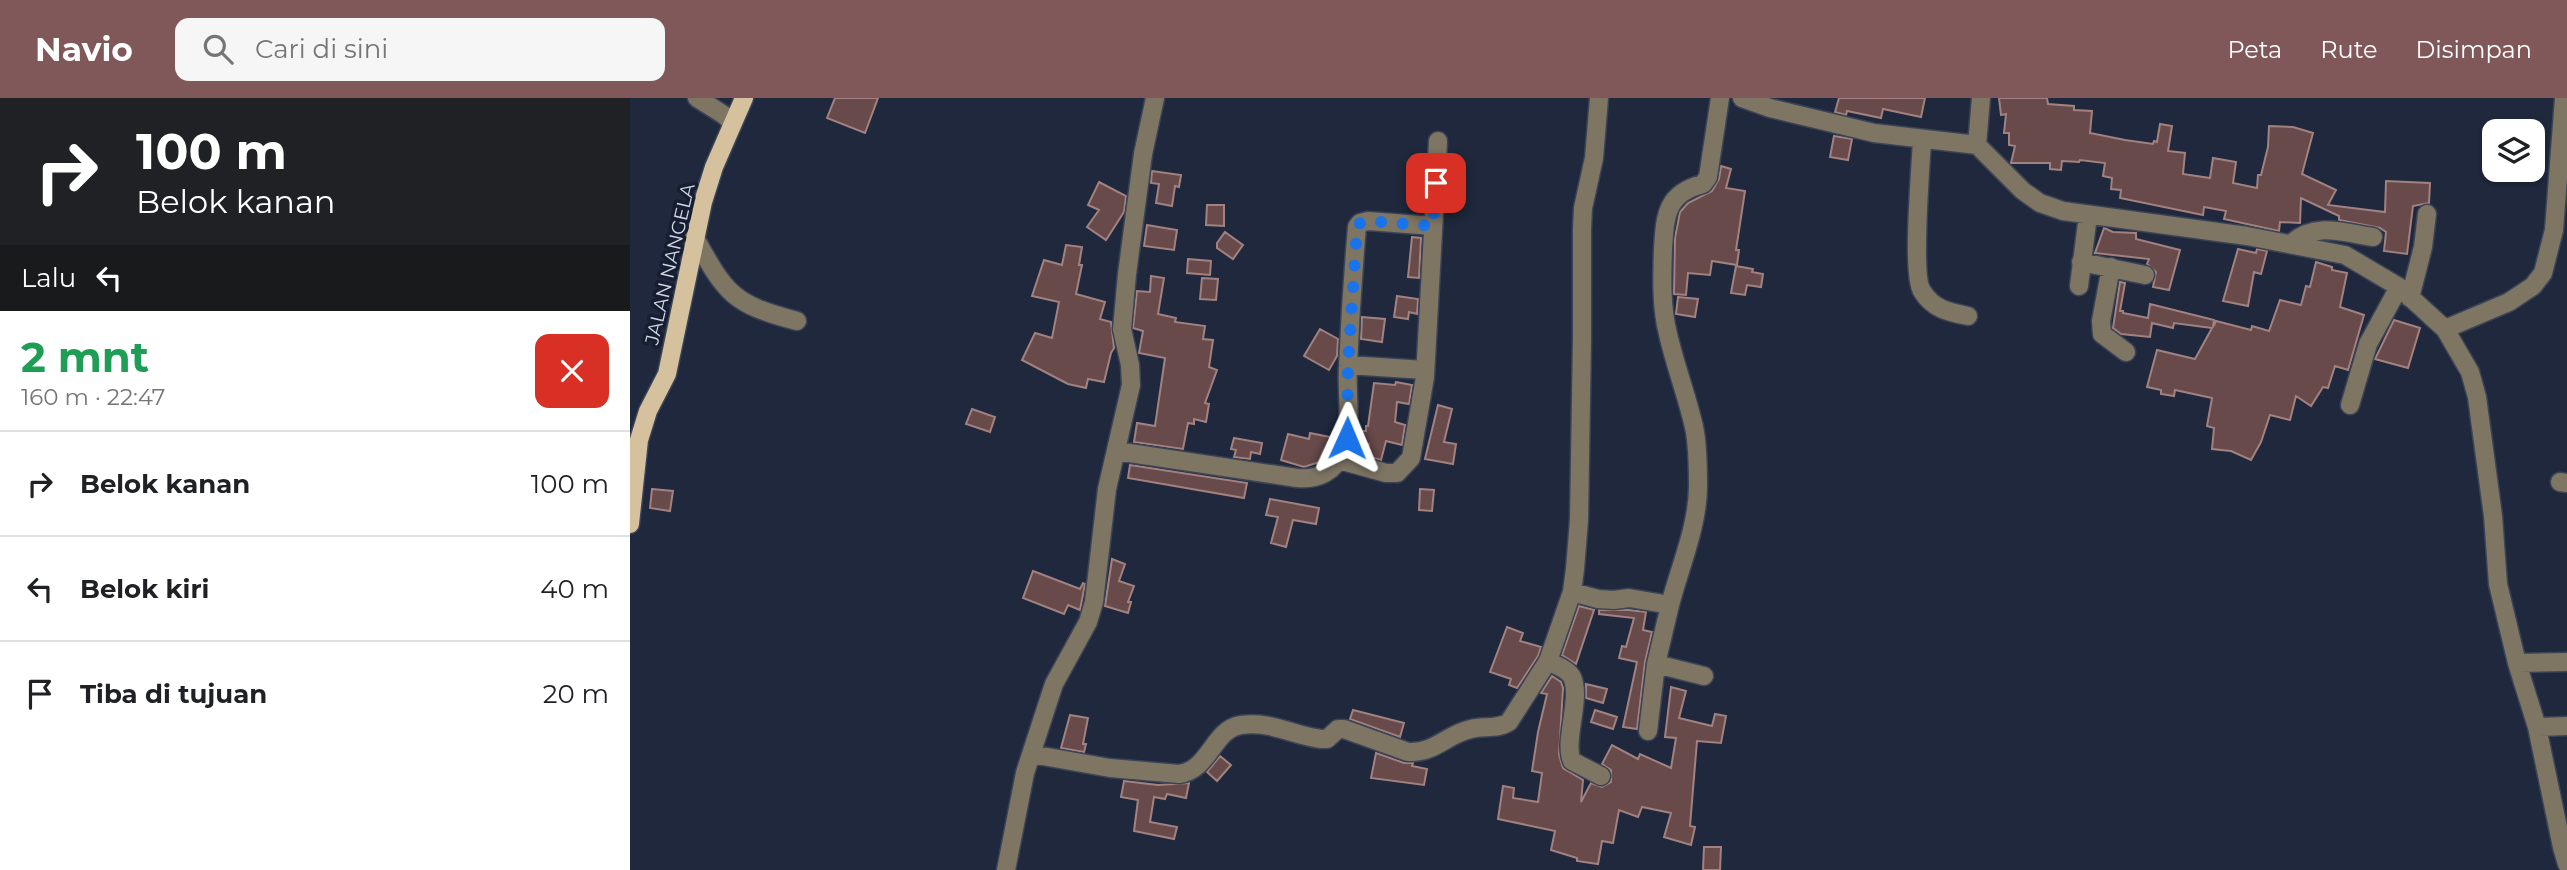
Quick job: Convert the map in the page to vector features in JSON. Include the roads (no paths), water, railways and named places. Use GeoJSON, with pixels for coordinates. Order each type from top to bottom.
{"type":"FeatureCollection","features":[{"type":"Feature","properties":{"kind":"main road","name":"JALAN NANGELA"},"geometry":{"type":"LineString","coordinates":[[630,524],[639,440],[648,411],[667,374],[694,236],[710,179],[744,98]]}},
{"type":"Feature","properties":{"kind":"street"},"geometry":{"type":"LineString","coordinates":[[697,98],[733,123]]}},
{"type":"Feature","properties":{"kind":"street"},"geometry":{"type":"LineString","coordinates":[[1006,870],[1031,754],[1054,684],[1079,639],[1094,602],[1107,489],[1131,385],[1130,365],[1122,329],[1143,153],[1155,98]]}},
{"type":"Feature","properties":{"kind":"street"},"geometry":{"type":"LineString","coordinates":[[1031,754],[1110,768],[1179,774],[1190,773],[1198,767],[1226,732],[1234,727],[1268,724],[1321,739],[1327,739],[1338,729],[1344,729],[1408,752],[1426,752],[1463,731],[1506,725],[1548,661],[1572,593],[1579,520],[1583,208],[1594,158],[1598,98]]}},
{"type":"Feature","properties":{"kind":"street"},"geometry":{"type":"LineString","coordinates":[[1648,731],[1656,664],[1695,517],[1698,488],[1694,429],[1667,333],[1664,309],[1662,278],[1665,220],[1673,200],[1688,188],[1703,184],[1708,177],[1720,98]]}},
{"type":"Feature","properties":{"kind":"street"},"geometry":{"type":"LineString","coordinates":[[1742,98],[1770,108],[1874,133],[1978,145],[2023,191],[2040,203],[2063,211],[2291,244],[2344,255],[2405,293],[2445,329],[2470,372],[2477,397],[2493,516],[2498,584],[2517,663],[2537,727],[2561,847],[2567,864]]}},
{"type":"Feature","properties":{"kind":"street"},"geometry":{"type":"LineString","coordinates":[[1978,145],[1981,98]]}},
{"type":"Feature","properties":{"kind":"street"},"geometry":{"type":"LineString","coordinates":[[2445,329],[2509,302],[2533,286],[2543,273],[2554,230],[2564,98]]}},
{"type":"Feature","properties":{"kind":"street"},"geometry":{"type":"LineString","coordinates":[[1922,139],[1917,274],[1920,289],[1938,309],[1968,316]]}},
{"type":"Feature","properties":{"kind":"street"},"geometry":{"type":"LineString","coordinates":[[1339,460],[1386,473],[1397,473],[1411,458],[1425,370],[1438,141]]}},
{"type":"Feature","properties":{"kind":"street"},"geometry":{"type":"LineString","coordinates":[[2350,405],[2368,344],[2405,293],[2423,247],[2427,214]]}},
{"type":"Feature","properties":{"kind":"street"},"geometry":{"type":"LineString","coordinates":[[2079,286],[2088,215]]}},
{"type":"Feature","properties":{"kind":"street"},"geometry":{"type":"LineString","coordinates":[[1116,451],[1308,479],[1326,474],[1339,460],[1347,438],[1348,365],[1357,227],[1368,221],[1433,226]]}},
{"type":"Feature","properties":{"kind":"street"},"geometry":{"type":"LineString","coordinates":[[2291,244],[2300,234],[2317,229],[2373,237]]}},
{"type":"Feature","properties":{"kind":"street"},"geometry":{"type":"LineString","coordinates":[[694,236],[715,273],[736,299],[760,311],[797,321]]}},
{"type":"Feature","properties":{"kind":"street"},"geometry":{"type":"LineString","coordinates":[[2081,262],[2146,275]]}},
{"type":"Feature","properties":{"kind":"street"},"geometry":{"type":"LineString","coordinates":[[2111,267],[2101,320],[2102,334],[2126,352]]}},
{"type":"Feature","properties":{"kind":"street"},"geometry":{"type":"LineString","coordinates":[[1348,365],[1425,370]]}},
{"type":"Feature","properties":{"kind":"street"},"geometry":{"type":"LineString","coordinates":[[1572,593],[1670,605]]}},
{"type":"Feature","properties":{"kind":"street"},"geometry":{"type":"LineString","coordinates":[[1548,661],[1566,671],[1573,679],[1570,758],[1601,776]]}},
{"type":"Feature","properties":{"kind":"street"},"geometry":{"type":"LineString","coordinates":[[2517,663],[2567,662]]}},
{"type":"Feature","properties":{"kind":"street"},"geometry":{"type":"LineString","coordinates":[[1656,664],[1704,676]]}},
{"type":"Feature","properties":{"kind":"street"},"geometry":{"type":"LineString","coordinates":[[2537,727],[2567,726]]}}]}
